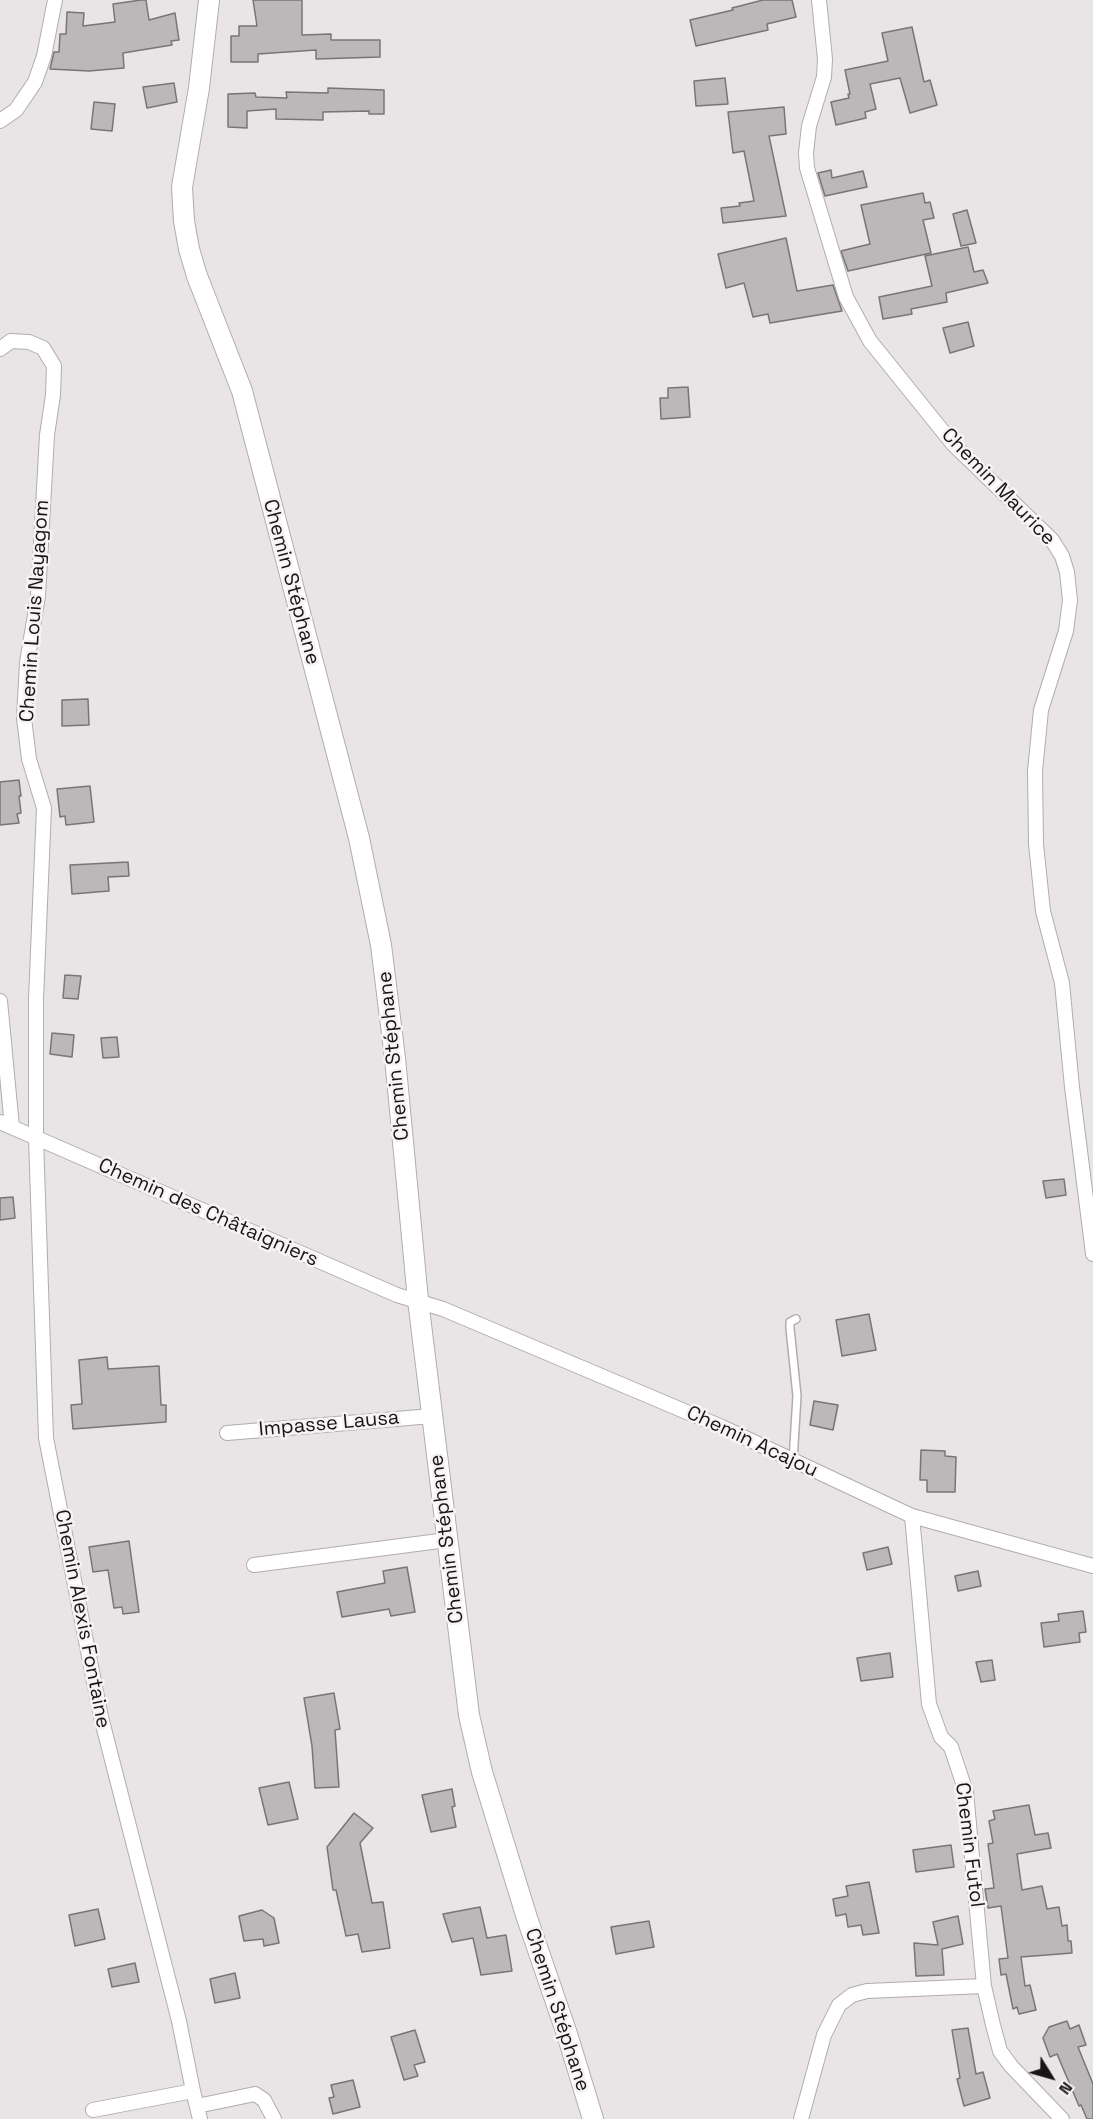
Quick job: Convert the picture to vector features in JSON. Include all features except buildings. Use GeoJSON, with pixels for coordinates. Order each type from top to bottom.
{"type":"FeatureCollection","features":[{"type":"Feature","properties":{"kind":"main road","name":"Chemin Stéphane"},"geometry":{"type":"LineString","coordinates":[[209,0],[200,88],[182,187],[184,221],[189,249],[197,276],[242,391],[361,849],[381,945],[396,1069],[418,1300],[469,1715],[482,1772],[593,2119]]}},
{"type":"Feature","properties":{"kind":"street"},"geometry":{"type":"LineString","coordinates":[[0,121],[16,110],[35,82],[44,56],[55,0]]}},
{"type":"Feature","properties":{"kind":"street","name":"Chemin Maurice"},"geometry":{"type":"LineString","coordinates":[[819,0],[825,59],[824,77],[809,126],[807,168],[846,297],[870,340],[946,435],[1052,540],[1068,572],[1070,600],[1066,631],[1041,710],[1035,771],[1036,844],[1043,911],[1062,983],[1072,1087],[1093,1254]]}},
{"type":"Feature","properties":{"kind":"street","name":"Chemin Louis Nayagom"},"geometry":{"type":"LineString","coordinates":[[0,349],[10,341],[29,342],[43,348],[54,366],[53,395],[47,435],[38,596],[27,663],[24,718],[29,759],[44,808],[36,999],[36,1138]]}},
{"type":"Feature","properties":{"kind":"street"},"geometry":{"type":"LineString","coordinates":[[0,1001],[6,1125]]}},
{"type":"Feature","properties":{"kind":"street","name":"Chemin des Châtaigniers"},"geometry":{"type":"LineString","coordinates":[[6,1125],[397,1295],[418,1300]]}},
{"type":"Feature","properties":{"kind":"street","name":"Chemin Alexis Fontaine"},"geometry":{"type":"LineString","coordinates":[[36,1138],[46,1438],[101,1717],[179,2021],[199,2112]]}},
{"type":"Feature","properties":{"kind":"street","name":"Chemin Acajou"},"geometry":{"type":"LineString","coordinates":[[418,1300],[711,1422],[912,1516],[1093,1566]]}},
{"type":"Feature","properties":{"kind":"street","name":"Impasse Lausa"},"geometry":{"type":"LineString","coordinates":[[227,1433],[432,1416]]}},
{"type":"Feature","properties":{"kind":"street","name":"Chemin Futol"},"geometry":{"type":"LineString","coordinates":[[912,1516],[929,1704],[941,1737],[951,1747],[966,1792],[984,1986],[1000,2051],[1011,2066],[1062,2119]]}},
{"type":"Feature","properties":{"kind":"street"},"geometry":{"type":"LineString","coordinates":[[254,1565],[447,1540]]}},
{"type":"Feature","properties":{"kind":"street"},"geometry":{"type":"LineString","coordinates":[[801,2119],[824,2035],[839,2005],[852,1995],[867,1991],[984,1986]]}},
{"type":"Feature","properties":{"kind":"street"},"geometry":{"type":"LineString","coordinates":[[93,2110],[193,2091]]}},
{"type":"Feature","properties":{"kind":"street"},"geometry":{"type":"LineString","coordinates":[[199,2112],[255,2094],[264,2100],[274,2119]]}},
{"type":"Feature","properties":{"kind":"lane"},"geometry":{"type":"LineString","coordinates":[[793,1461],[797,1396],[790,1322],[796,1320]]}}]}
